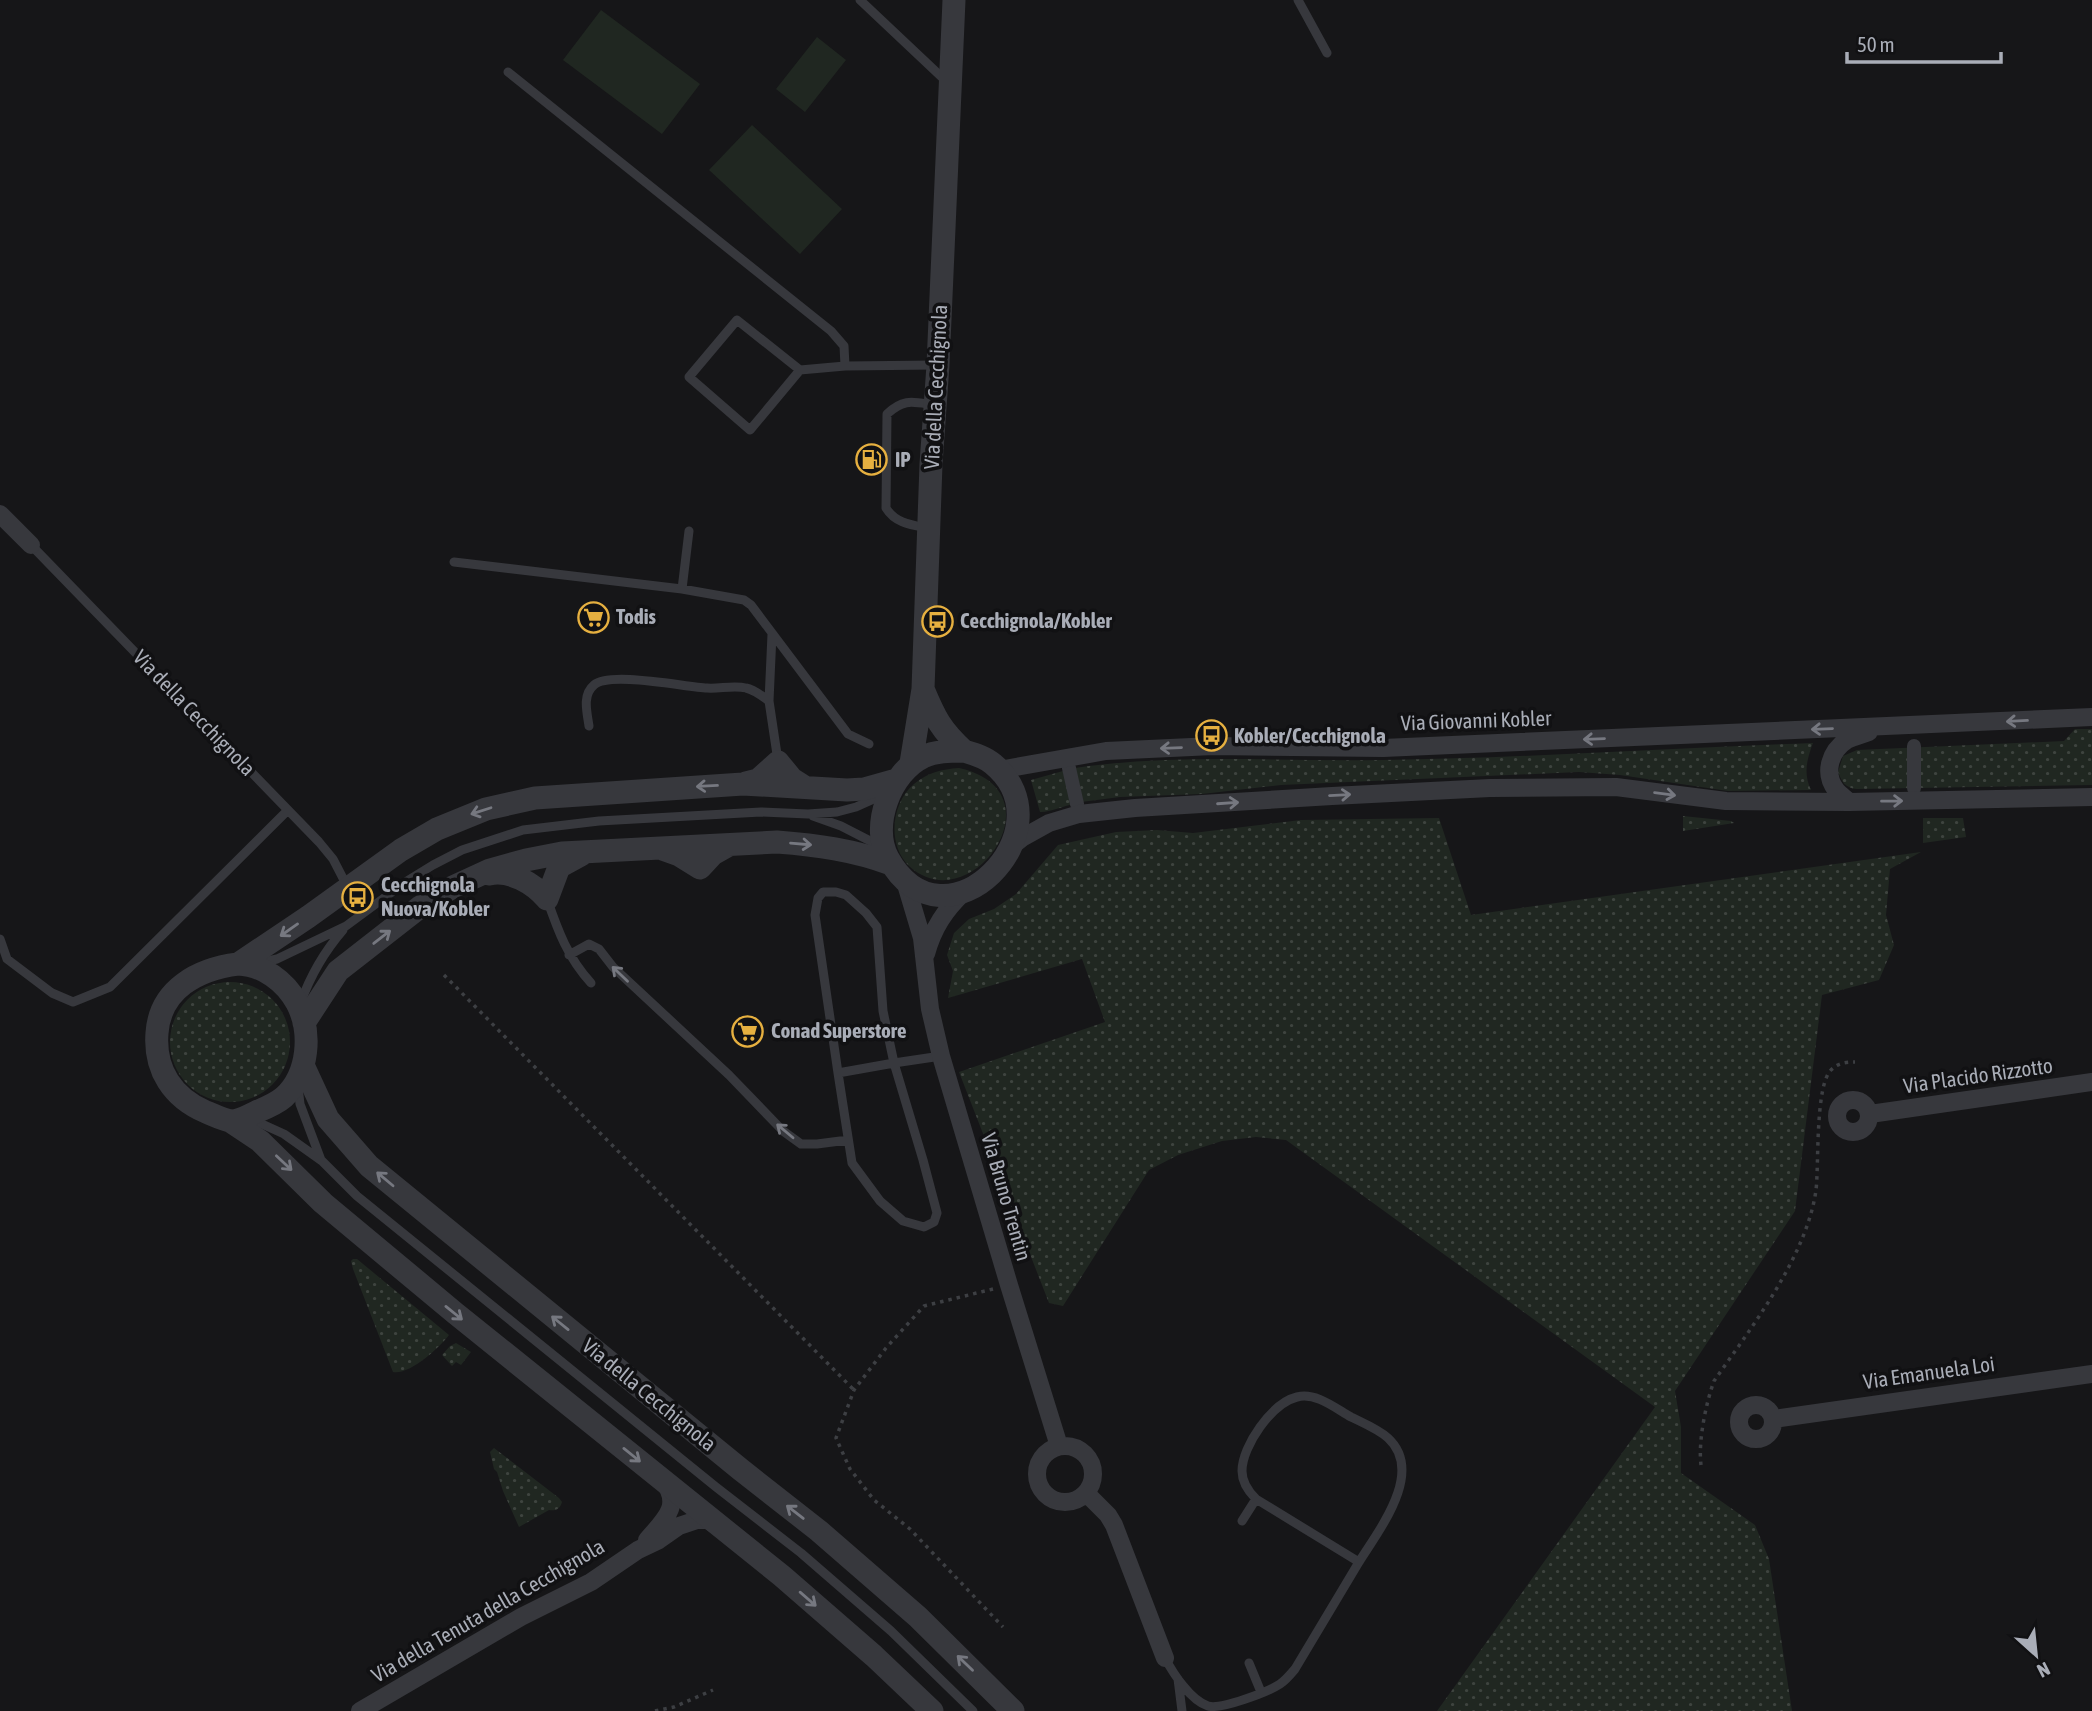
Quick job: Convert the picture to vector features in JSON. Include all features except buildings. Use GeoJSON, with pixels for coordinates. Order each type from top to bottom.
{"type":"FeatureCollection","features":[{"type":"Feature","properties":{"kind":"street","name":"Via della Cecchignola"},"geometry":{"type":"LineString","coordinates":[[899,778],[923,689],[954,0]]}},
{"type":"Feature","properties":{"kind":"street"},"geometry":{"type":"LineString","coordinates":[[0,514],[31,545]]}},
{"type":"Feature","properties":{"kind":"street","name":"Via della Cecchignola"},"geometry":{"type":"LineString","coordinates":[[923,689],[934,716],[947,735],[964,751]]}},
{"type":"Feature","properties":{"kind":"street","name":"Via Giovanni Kobler"},"geometry":{"type":"LineString","coordinates":[[999,770],[1106,751],[1213,746],[1383,748],[2092,717]]}},
{"type":"Feature","properties":{"kind":"street","name":"Via Giovanni Kobler"},"geometry":{"type":"LineString","coordinates":[[1849,802],[1836,791],[1829,775],[1834,751],[1849,739],[1870,732],[1914,726]]}},
{"type":"Feature","properties":{"kind":"street"},"geometry":{"type":"LineString","coordinates":[[1914,746],[1914,788]]}},
{"type":"Feature","properties":{"kind":"street"},"geometry":{"type":"LineString","coordinates":[[245,965],[348,887],[418,840],[486,809],[535,798],[743,784],[863,789],[899,778],[924,756],[936,752],[964,751],[986,760],[999,770],[1012,789],[1017,804],[1018,818],[1012,846],[990,875],[964,892],[943,896],[914,888],[893,864],[881,824],[899,778]]}},
{"type":"Feature","properties":{"kind":"street"},"geometry":{"type":"LineString","coordinates":[[743,784],[758,780],[778,762],[786,773],[803,786]]}},
{"type":"Feature","properties":{"kind":"street"},"geometry":{"type":"LineString","coordinates":[[1069,768],[1077,804]]}},
{"type":"Feature","properties":{"kind":"street"},"geometry":{"type":"LineString","coordinates":[[1012,846],[1042,826],[1079,814],[1135,808],[1490,788],[1616,788],[1726,802],[2092,797]]}},
{"type":"Feature","properties":{"kind":"street"},"geometry":{"type":"LineString","coordinates":[[301,1015],[338,971],[420,907],[453,887],[490,870],[526,860],[562,853],[659,847],[680,855],[700,868],[713,854],[732,844],[777,842],[865,854],[893,864]]}},
{"type":"Feature","properties":{"kind":"street"},"geometry":{"type":"LineString","coordinates":[[471,879],[495,873],[505,874],[531,883],[547,900],[559,867],[589,852]]}},
{"type":"Feature","properties":{"kind":"street","name":"Via Bruno Trentin"},"geometry":{"type":"LineString","coordinates":[[893,864],[918,918],[929,1002],[941,1056],[1059,1446]]}},
{"type":"Feature","properties":{"kind":"street","name":"Via Bruno Trentin"},"geometry":{"type":"LineString","coordinates":[[925,957],[935,928],[944,913],[964,892]]}},
{"type":"Feature","properties":{"kind":"street"},"geometry":{"type":"LineString","coordinates":[[238,1119],[271,1106],[285,1096],[300,1072],[306,1039],[301,1015],[286,988],[272,975],[245,965],[220,966],[184,983],[169,998],[158,1017],[158,1055],[174,1091],[190,1106],[238,1119],[323,1203],[455,1313],[782,1576],[932,1711]]}},
{"type":"Feature","properties":{"kind":"street","name":"Via della Cecchignola"},"geometry":{"type":"LineString","coordinates":[[300,1072],[328,1119],[369,1166],[819,1531],[918,1617],[1013,1711]]}},
{"type":"Feature","properties":{"kind":"street","name":"Via Placido Rizzotto"},"geometry":{"type":"LineString","coordinates":[[1870,1114],[2092,1082]]}},
{"type":"Feature","properties":{"kind":"street","name":"Via Emanuela Loi"},"geometry":{"type":"LineString","coordinates":[[1773,1419],[2092,1374]]}},
{"type":"Feature","properties":{"kind":"street"},"geometry":{"type":"LineString","coordinates":[[1071,1446],[1082,1451],[1090,1460],[1092,1483],[1086,1493],[1076,1500],[1064,1503],[1043,1493],[1037,1482],[1036,1471],[1040,1459],[1048,1450],[1071,1446]]}},
{"type":"Feature","properties":{"kind":"street","name":"Via della Tenuta della Cecchignola"},"geometry":{"type":"LineString","coordinates":[[638,1550],[668,1516],[672,1499],[670,1490],[662,1480]]}},
{"type":"Feature","properties":{"kind":"street"},"geometry":{"type":"LineString","coordinates":[[1086,1493],[1114,1525],[1165,1658]]}},
{"type":"Feature","properties":{"kind":"street","name":"Via della Tenuta della Cecchignola"},"geometry":{"type":"LineString","coordinates":[[360,1711],[496,1631],[591,1582],[679,1526],[697,1520],[708,1520],[722,1529]]}},
{"type":"Feature","properties":{"kind":"lane"},"geometry":{"type":"LineString","coordinates":[[860,0],[950,85]]}},
{"type":"Feature","properties":{"kind":"lane"},"geometry":{"type":"LineString","coordinates":[[1298,0],[1326,52]]}},
{"type":"Feature","properties":{"kind":"lane"},"geometry":{"type":"LineString","coordinates":[[508,72],[831,331],[844,346],[845,366]]}},
{"type":"Feature","properties":{"kind":"lane"},"geometry":{"type":"LineString","coordinates":[[800,370],[750,430],[689,377],[737,320],[800,370],[845,366],[938,365]]}},
{"type":"Feature","properties":{"kind":"lane"},"geometry":{"type":"LineString","coordinates":[[929,528],[907,524],[891,517],[886,508],[887,414],[895,406],[907,402],[934,405]]}},
{"type":"Feature","properties":{"kind":"lane"},"geometry":{"type":"LineString","coordinates":[[682,589],[689,531]]}},
{"type":"Feature","properties":{"kind":"lane","name":"Via della Cecchignola"},"geometry":{"type":"LineString","coordinates":[[31,545],[288,810],[333,859],[348,887]]}},
{"type":"Feature","properties":{"kind":"lane"},"geometry":{"type":"LineString","coordinates":[[454,562],[682,589],[744,600],[751,605],[848,734],[869,744]]}},
{"type":"Feature","properties":{"kind":"lane"},"geometry":{"type":"LineString","coordinates":[[772,634],[769,701],[778,762]]}},
{"type":"Feature","properties":{"kind":"lane"},"geometry":{"type":"LineString","coordinates":[[589,726],[586,696],[594,683],[605,680],[645,681],[706,688],[744,687],[769,701]]}},
{"type":"Feature","properties":{"kind":"lane"},"geometry":{"type":"LineString","coordinates":[[245,965],[277,959],[346,926],[433,865],[462,850],[523,830],[599,821],[761,812],[808,814],[856,807],[899,778]]}},
{"type":"Feature","properties":{"kind":"lane"},"geometry":{"type":"LineString","coordinates":[[0,939],[7,959],[51,993],[73,1002],[110,987],[288,810]]}},
{"type":"Feature","properties":{"kind":"lane"},"geometry":{"type":"LineString","coordinates":[[808,814],[841,826],[893,864]]}},
{"type":"Feature","properties":{"kind":"lane"},"geometry":{"type":"LineString","coordinates":[[823,892],[846,895],[877,927],[883,1011],[894,1063],[937,1213],[934,1222],[924,1227],[903,1221],[880,1201],[852,1163],[848,1140],[815,915],[818,898],[823,892]]}},
{"type":"Feature","properties":{"kind":"lane"},"geometry":{"type":"LineString","coordinates":[[547,900],[555,927],[569,955],[591,983]]}},
{"type":"Feature","properties":{"kind":"lane"},"geometry":{"type":"LineString","coordinates":[[301,1015],[311,976],[329,946],[346,926]]}},
{"type":"Feature","properties":{"kind":"lane"},"geometry":{"type":"LineString","coordinates":[[569,955],[590,944],[599,949],[613,967],[729,1075],[783,1131],[801,1144],[848,1140]]}},
{"type":"Feature","properties":{"kind":"lane"},"geometry":{"type":"LineString","coordinates":[[838,1073],[941,1056]]}},
{"type":"Feature","properties":{"kind":"lane","name":"Via della Cecchignola"},"geometry":{"type":"LineString","coordinates":[[300,1072],[300,1104],[322,1161]]}},
{"type":"Feature","properties":{"kind":"lane","name":"Via della Cecchignola"},"geometry":{"type":"LineString","coordinates":[[238,1119],[284,1134],[322,1161],[368,1204],[801,1553],[891,1631],[974,1711]]}},
{"type":"Feature","properties":{"kind":"lane"},"geometry":{"type":"LineString","coordinates":[[1165,1658],[1178,1679],[1202,1703],[1213,1707],[1278,1686],[1295,1669],[1359,1562],[1393,1504],[1403,1476],[1400,1458],[1385,1436],[1317,1398],[1302,1396],[1292,1399],[1279,1407],[1256,1435],[1245,1459],[1242,1471],[1244,1480],[1256,1499],[1359,1562]]}},
{"type":"Feature","properties":{"kind":"lane"},"geometry":{"type":"LineString","coordinates":[[1242,1521],[1256,1499]]}},
{"type":"Feature","properties":{"kind":"lane"},"geometry":{"type":"LineString","coordinates":[[1250,1662],[1261,1692]]}},
{"type":"Feature","properties":{"kind":"lane"},"geometry":{"type":"LineString","coordinates":[[1178,1679],[1182,1711]]}},
{"type":"Feature","properties":{"kind":"path"},"geometry":{"type":"LineString","coordinates":[[444,975],[854,1390]]}},
{"type":"Feature","properties":{"kind":"path"},"geometry":{"type":"LineString","coordinates":[[1701,1465],[1699,1449],[1714,1381],[1768,1304],[1811,1217],[1816,1188],[1817,1143],[1824,1082],[1830,1071],[1841,1063],[1855,1062]]}},
{"type":"Feature","properties":{"kind":"path"},"geometry":{"type":"LineString","coordinates":[[1003,1627],[910,1529],[874,1500],[850,1469],[836,1438],[854,1390],[886,1348],[924,1306],[1009,1285]]}},
{"type":"Feature","properties":{"kind":"path"},"geometry":{"type":"LineString","coordinates":[[656,1711],[674,1707],[713,1690]]}},
{"type":"Feature","properties":{"kind":"shaded area"},"geometry":{"type":"Polygon","coordinates":[[[601,10],[700,84],[662,134],[563,60],[601,10]]]}},
{"type":"Feature","properties":{"kind":"shaded area"},"geometry":{"type":"Polygon","coordinates":[[[817,37],[846,60],[805,112],[776,89],[817,37]]]}},
{"type":"Feature","properties":{"kind":"shaded area"},"geometry":{"type":"Polygon","coordinates":[[[752,125],[842,209],[800,254],[709,170],[752,125]]]}},
{"type":"Feature","properties":{"kind":"shaded area"},"geometry":{"type":"Polygon","coordinates":[[[2075,729],[2092,729],[2092,785],[1857,789],[1844,784],[1838,772],[1843,756],[1857,750],[2064,741],[2075,729]]]}},
{"type":"Feature","properties":{"kind":"shaded area"},"geometry":{"type":"Polygon","coordinates":[[[1813,743],[1807,766],[1811,790],[1728,791],[1620,775],[1579,772],[1281,785],[1202,794],[1120,797],[1081,802],[1075,768],[1152,761],[1437,759],[1813,743]]]}},
{"type":"Feature","properties":{"kind":"shaded area"},"geometry":{"type":"Polygon","coordinates":[[[959,768],[989,781],[1004,801],[1005,824],[996,847],[979,866],[958,878],[933,879],[909,866],[902,857],[895,836],[897,813],[906,792],[919,780],[935,772],[959,768]]]}},
{"type":"Feature","properties":{"kind":"shaded area"},"geometry":{"type":"Polygon","coordinates":[[[1063,771],[1073,804],[1040,812],[1031,780],[1063,771]]]}},
{"type":"Feature","properties":{"kind":"shaded area"},"geometry":{"type":"Polygon","coordinates":[[[1683,816],[1731,821],[1734,823],[1683,831],[1683,816]]]}},
{"type":"Feature","properties":{"kind":"shaded area"},"geometry":{"type":"Polygon","coordinates":[[[1439,818],[1471,915],[1921,852],[1890,869],[1886,915],[1894,945],[1879,980],[1822,995],[1795,1211],[1675,1391],[1681,1427],[1681,1473],[1755,1525],[1769,1559],[1792,1711],[1437,1711],[1655,1407],[1286,1140],[1256,1137],[1222,1141],[1178,1155],[1149,1170],[1063,1306],[1049,1303],[959,1072],[1105,1022],[1082,959],[948,998],[953,971],[947,955],[954,933],[969,919],[994,909],[1016,894],[1058,845],[1116,832],[1157,830],[1193,833],[1301,820],[1439,818]]]}},
{"type":"Feature","properties":{"kind":"shaded area"},"geometry":{"type":"Polygon","coordinates":[[[1923,818],[1963,818],[1966,837],[1923,843],[1923,818]]]}},
{"type":"Feature","properties":{"kind":"shaded area"},"geometry":{"type":"Polygon","coordinates":[[[230,982],[253,986],[273,999],[286,1019],[290,1042],[286,1065],[273,1085],[253,1098],[230,1102],[207,1098],[187,1085],[174,1065],[170,1042],[174,1019],[187,999],[207,986],[230,982]]]}},
{"type":"Feature","properties":{"kind":"shaded area"},"geometry":{"type":"Polygon","coordinates":[[[353,1259],[357,1259],[449,1335],[416,1365],[393,1372],[353,1269],[353,1259]]]}},
{"type":"Feature","properties":{"kind":"shaded area"},"geometry":{"type":"Polygon","coordinates":[[[456,1343],[471,1352],[461,1365],[456,1362],[452,1366],[442,1355],[456,1343]]]}},
{"type":"Feature","properties":{"kind":"shaded area"},"geometry":{"type":"Polygon","coordinates":[[[494,1448],[559,1498],[562,1502],[559,1508],[549,1510],[519,1527],[494,1469],[490,1452],[494,1448]]]}},
{"type":"Feature","properties":{"kind":"place","name":"IP"},"geometry":{"type":"Point","coordinates":[872,460]}},
{"type":"Feature","properties":{"kind":"place","name":"Todis"},"geometry":{"type":"Point","coordinates":[593,617]}},
{"type":"Feature","properties":{"kind":"place","name":"Cecchignola/Kobler"},"geometry":{"type":"Point","coordinates":[937,621]}},
{"type":"Feature","properties":{"kind":"place","name":"Kobler/Cecchignola"},"geometry":{"type":"Point","coordinates":[1211,736]}},
{"type":"Feature","properties":{"kind":"place","name":"Cecchignola Nuova/Kobler"},"geometry":{"type":"Point","coordinates":[358,897]}},
{"type":"Feature","properties":{"kind":"place","name":"Conad Superstore"},"geometry":{"type":"Point","coordinates":[748,1031]}}]}
